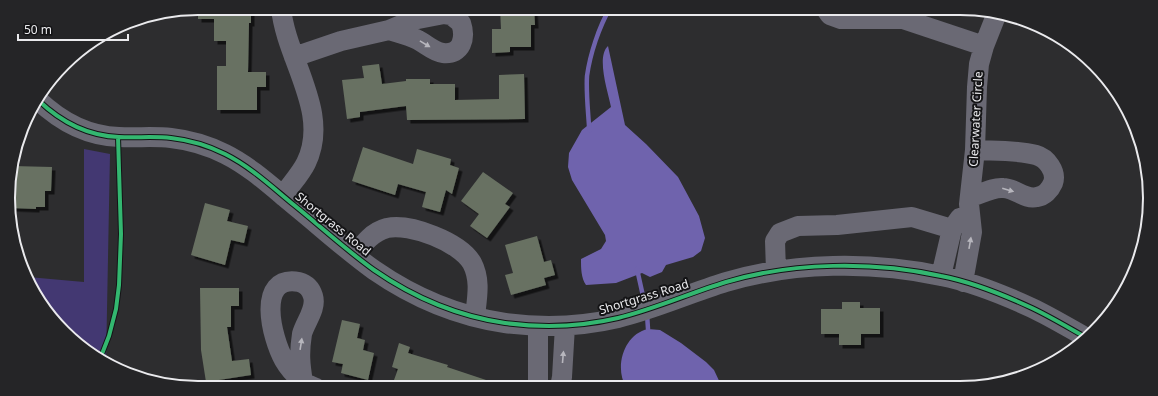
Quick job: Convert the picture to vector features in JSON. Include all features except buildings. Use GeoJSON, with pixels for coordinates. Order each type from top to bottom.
{"type":"FeatureCollection","features":[{"type":"Feature","properties":{"kind":"street"},"geometry":{"type":"LineString","coordinates":[[282,15],[286,33],[312,111],[314,126],[313,140],[306,164],[283,196]]}},
{"type":"Feature","properties":{"kind":"street"},"geometry":{"type":"LineString","coordinates":[[830,15],[841,19],[885,15]]}},
{"type":"Feature","properties":{"kind":"street"},"geometry":{"type":"LineString","coordinates":[[899,15],[984,46]]}},
{"type":"Feature","properties":{"kind":"street","name":"Clearwater Circle"},"geometry":{"type":"LineString","coordinates":[[963,282],[972,232],[970,201],[975,150],[979,64],[995,19]]}},
{"type":"Feature","properties":{"kind":"street"},"geometry":{"type":"LineString","coordinates":[[294,57],[340,41],[389,30]]}},
{"type":"Feature","properties":{"kind":"street","name":"Shortgrass Road"},"geometry":{"type":"LineString","coordinates":[[42,104],[51,113],[73,126],[95,133],[118,137],[172,138],[201,144],[216,150],[247,167],[372,269],[402,288],[437,305],[502,323],[538,326],[565,326],[594,323],[620,317],[730,280],[776,271],[817,266],[860,265],[941,276],[996,292],[1034,308],[1082,335]]}},
{"type":"Feature","properties":{"kind":"street"},"geometry":{"type":"LineString","coordinates":[[970,201],[994,189],[1003,188],[1011,189],[1031,198],[1039,197],[1050,189],[1053,182],[1051,166],[1037,155],[975,150]]}},
{"type":"Feature","properties":{"kind":"street","name":"Clearwater Circle"},"geometry":{"type":"LineString","coordinates":[[941,276],[952,229],[970,201]]}},
{"type":"Feature","properties":{"kind":"street"},"geometry":{"type":"LineString","coordinates":[[776,271],[774,241],[780,233],[798,226],[837,225],[912,217],[952,229]]}},
{"type":"Feature","properties":{"kind":"street"},"geometry":{"type":"LineString","coordinates":[[355,255],[372,235],[387,228],[400,227],[418,230],[440,238],[458,249],[471,262],[476,274],[479,289],[475,316]]}},
{"type":"Feature","properties":{"kind":"street"},"geometry":{"type":"LineString","coordinates":[[538,326],[538,381]]}},
{"type":"Feature","properties":{"kind":"street"},"geometry":{"type":"LineString","coordinates":[[561,381],[565,326]]}},
{"type":"Feature","properties":{"kind":"shaded area"},"geometry":{"type":"Polygon","coordinates":[[[608,46],[625,125],[678,177],[699,216],[705,238],[701,251],[693,257],[666,265],[662,272],[650,277],[642,273],[616,283],[586,285],[582,276],[581,259],[601,249],[606,241],[605,235],[572,180],[568,167],[569,153],[582,130],[611,107],[603,66],[603,58],[608,46]]]}},
{"type":"Feature","properties":{"kind":"shaded area"},"geometry":{"type":"Polygon","coordinates":[[[84,149],[110,154],[106,356],[77,336],[60,319],[46,300],[33,277],[84,282],[84,149]]]}},
{"type":"Feature","properties":{"kind":"shaded area"},"geometry":{"type":"Polygon","coordinates":[[[648,329],[660,330],[681,343],[706,362],[714,370],[719,381],[624,381],[621,370],[621,361],[627,344],[640,332],[648,329]]]}},
{"type":"Feature","properties":{"kind":"waterway"},"geometry":{"type":"LineString","coordinates":[[590,130],[587,101],[587,76],[590,59],[606,15]]}},
{"type":"Feature","properties":{"kind":"waterway"},"geometry":{"type":"LineString","coordinates":[[637,269],[645,305]]}},
{"type":"Feature","properties":{"kind":"waterway"},"geometry":{"type":"LineString","coordinates":[[647,314],[648,329]]}},
{"type":"Feature","properties":{"kind":"cycle path"},"geometry":{"type":"LineString","coordinates":[[42,103],[65,121],[96,134],[119,137],[158,137],[185,140],[212,148],[225,154],[235,159],[261,178],[353,254],[389,280],[436,304],[470,316],[487,320],[533,326],[562,326],[604,321],[659,306],[713,286],[752,275],[806,267],[861,266],[915,271],[976,285],[1032,308],[1082,335]]}},
{"type":"Feature","properties":{"kind":"cycle path"},"geometry":{"type":"LineString","coordinates":[[102,354],[109,336],[116,309],[119,285],[121,234],[118,137]]}}]}
